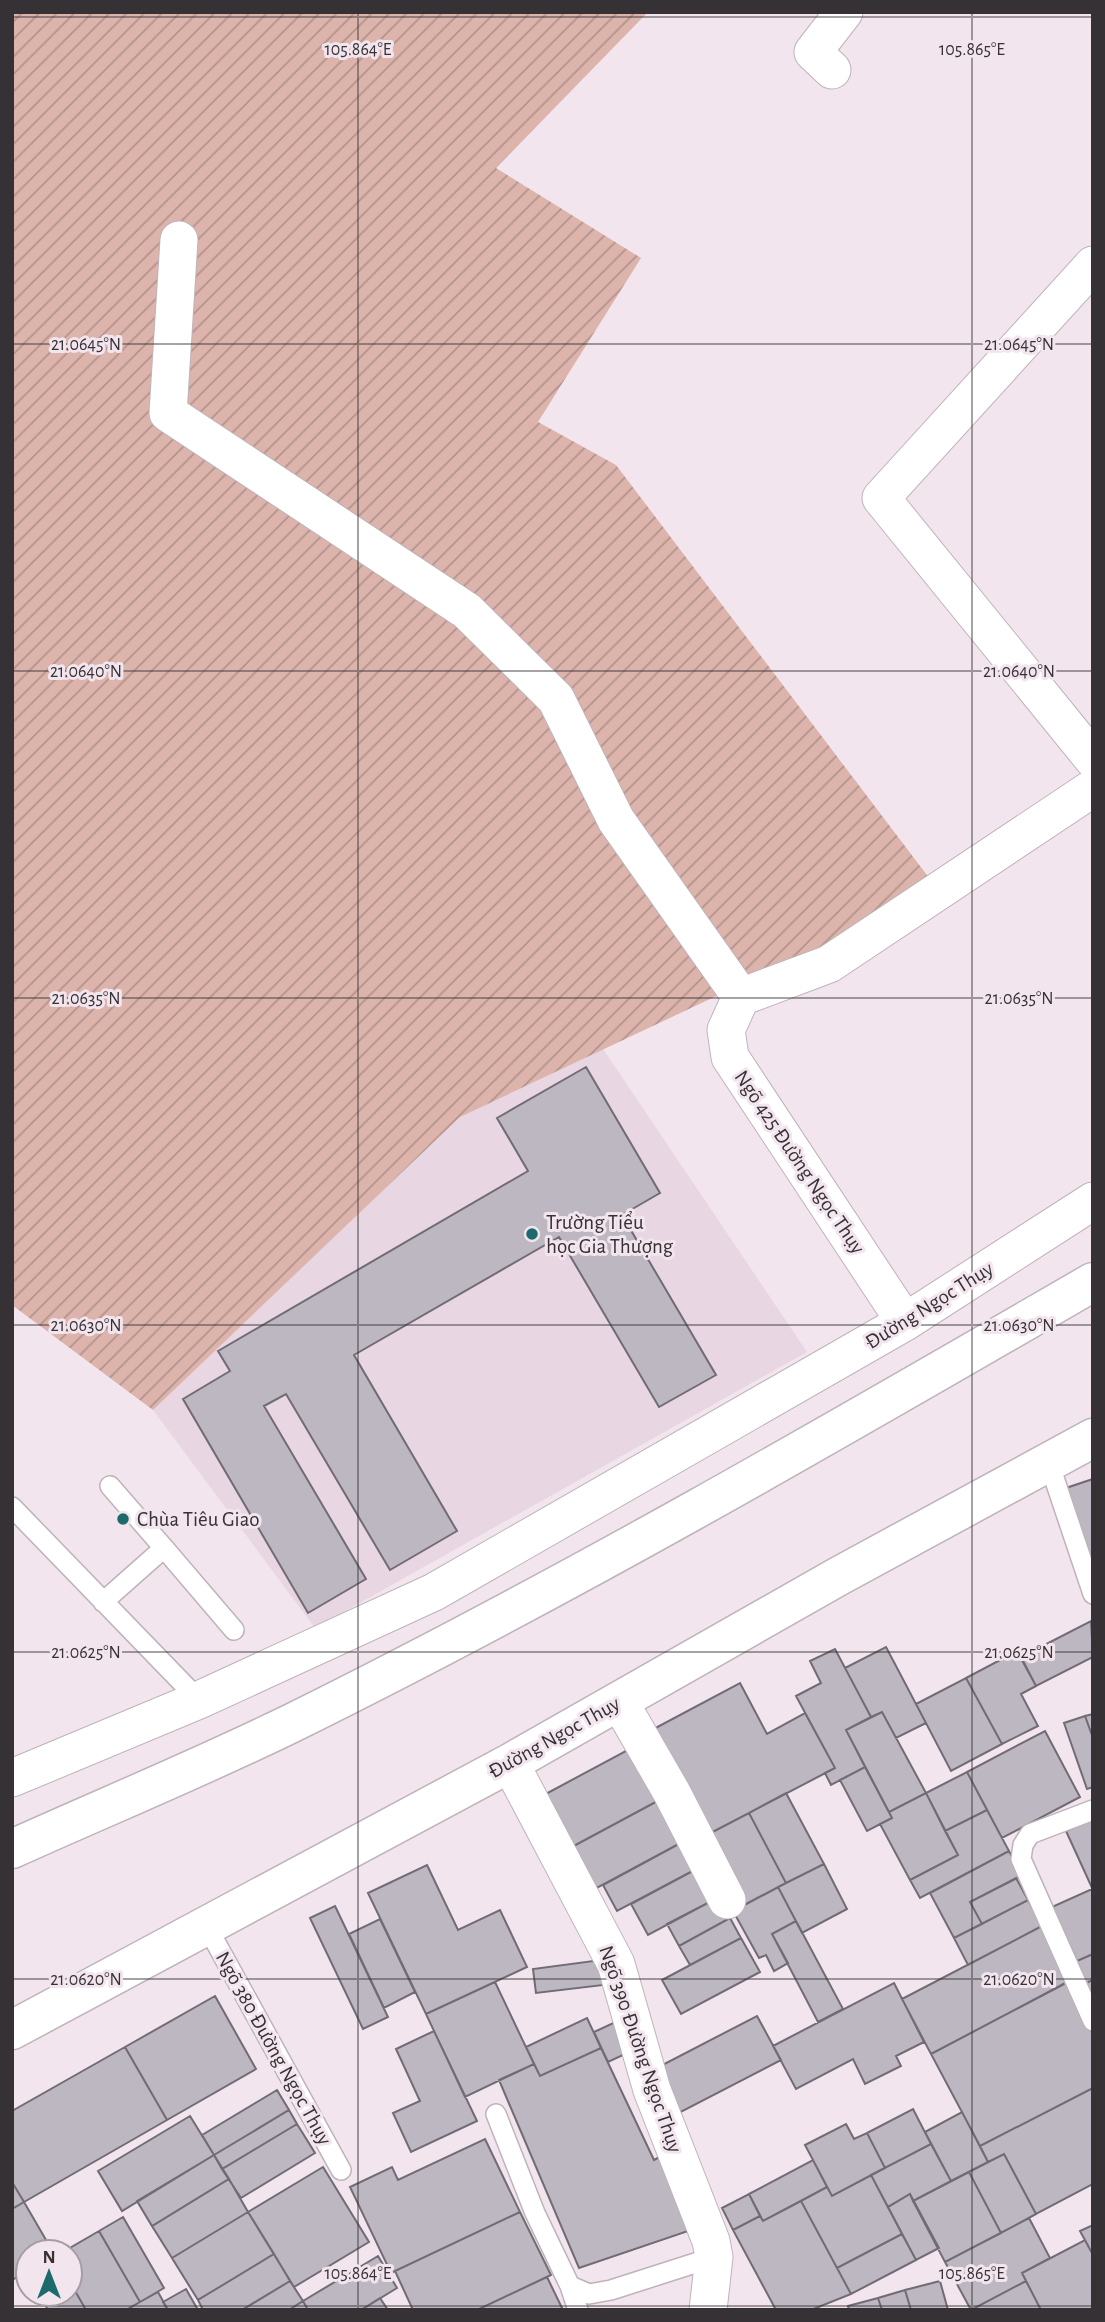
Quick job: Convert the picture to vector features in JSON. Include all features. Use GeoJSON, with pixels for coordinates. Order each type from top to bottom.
{"type":"FeatureCollection","features":[{"type":"Feature","properties":{"kind":"street"},"geometry":{"type":"LineString","coordinates":[[832,70],[813,52],[844,12]]}},
{"type":"Feature","properties":{"kind":"street"},"geometry":{"type":"LineString","coordinates":[[178,240],[168,413],[467,611],[556,699],[616,820],[741,997],[829,964],[1093,788]]}},
{"type":"Feature","properties":{"kind":"street"},"geometry":{"type":"LineString","coordinates":[[1093,265],[881,498],[1093,759]]}},
{"type":"Feature","properties":{"kind":"street","name":"Ngõ 425 Đường Ngọc Thụy"},"geometry":{"type":"LineString","coordinates":[[741,997],[726,1030],[730,1058],[905,1322]]}},
{"type":"Feature","properties":{"kind":"street","name":"Đường Ngọc Thụy"},"geometry":{"type":"LineString","coordinates":[[12,1778],[199,1700],[434,1592],[905,1322],[1093,1200]]}},
{"type":"Feature","properties":{"kind":"street"},"geometry":{"type":"LineString","coordinates":[[12,1849],[290,1724],[526,1603],[763,1474],[1093,1282]]}},
{"type":"Feature","properties":{"kind":"street","name":"Đường Ngọc Thụy"},"geometry":{"type":"LineString","coordinates":[[12,2029],[510,1763],[839,1576],[1093,1438]]}},
{"type":"Feature","properties":{"kind":"street"},"geometry":{"type":"LineString","coordinates":[[619,1701],[672,1793],[727,1900]]}},
{"type":"Feature","properties":{"kind":"street","name":"Ngõ 390 Đường Ngọc Thụy"},"geometry":{"type":"LineString","coordinates":[[510,1763],[616,1964],[652,2090],[715,2257],[708,2310]]}},
{"type":"Feature","properties":{"kind":"lane"},"geometry":{"type":"LineString","coordinates":[[1049,1463],[1093,1594]]}},
{"type":"Feature","properties":{"kind":"lane"},"geometry":{"type":"LineString","coordinates":[[110,1486],[234,1630]]}},
{"type":"Feature","properties":{"kind":"lane"},"geometry":{"type":"LineString","coordinates":[[12,1507],[199,1700]]}},
{"type":"Feature","properties":{"kind":"lane"},"geometry":{"type":"LineString","coordinates":[[103,1602],[164,1548]]}},
{"type":"Feature","properties":{"kind":"lane"},"geometry":{"type":"LineString","coordinates":[[1093,1810],[1030,1834],[1023,1845],[1021,1859],[1093,2021]]}},
{"type":"Feature","properties":{"kind":"lane","name":"Ngõ 380 Đường Ngọc Thụy"},"geometry":{"type":"LineString","coordinates":[[206,1925],[341,2170]]}},
{"type":"Feature","properties":{"kind":"lane"},"geometry":{"type":"LineString","coordinates":[[496,2114],[535,2213],[570,2286],[578,2310]]}},
{"type":"Feature","properties":{"kind":"lane"},"geometry":{"type":"LineString","coordinates":[[570,2286],[589,2294],[611,2290],[715,2257]]}},
{"type":"Feature","properties":{"kind":"shaded area"},"geometry":{"type":"Polygon","coordinates":[[[12,12],[648,12],[496,168],[641,258],[538,422],[616,465],[939,891],[460,1117],[153,1410],[12,1305],[12,12]]]}},
{"type":"Feature","properties":{"kind":"shaded area","name":"Trường Tiểu học Gia Thượng"},"geometry":{"type":"Polygon","coordinates":[[[601,1046],[807,1352],[315,1628],[153,1410],[460,1117],[601,1046]]]}},
{"type":"Feature","properties":{"kind":"building"},"geometry":{"type":"Polygon","coordinates":[[[586,1067],[660,1193],[622,1215],[716,1375],[659,1407],[559,1237],[354,1355],[457,1531],[390,1570],[286,1394],[264,1406],[366,1579],[308,1613],[183,1399],[230,1371],[218,1351],[528,1171],[497,1118],[586,1067]]]}},
{"type":"Feature","properties":{"kind":"building"},"geometry":{"type":"Polygon","coordinates":[[[1093,1479],[1093,1568],[1066,1488],[1093,1479]]]}},
{"type":"Feature","properties":{"kind":"building"},"geometry":{"type":"Polygon","coordinates":[[[1091,1621],[1093,1657],[1036,1686],[1021,1657],[1091,1621]]]}},
{"type":"Feature","properties":{"kind":"building"},"geometry":{"type":"Polygon","coordinates":[[[886,1647],[926,1723],[896,1738],[882,1712],[871,1717],[845,1668],[886,1647]]]}},
{"type":"Feature","properties":{"kind":"building"},"geometry":{"type":"Polygon","coordinates":[[[835,1649],[871,1717],[846,1730],[865,1767],[831,1785],[825,1773],[835,1768],[796,1696],[821,1683],[810,1661],[835,1649]]]}},
{"type":"Feature","properties":{"kind":"building"},"geometry":{"type":"Polygon","coordinates":[[[1017,1651],[1036,1686],[1021,1694],[1038,1726],[1002,1744],[966,1678],[1017,1651]]]}},
{"type":"Feature","properties":{"kind":"building"},"geometry":{"type":"Polygon","coordinates":[[[966,1678],[1002,1744],[951,1771],[916,1704],[966,1678]]]}},
{"type":"Feature","properties":{"kind":"building"},"geometry":{"type":"Polygon","coordinates":[[[740,1683],[767,1734],[805,1713],[835,1768],[703,1837],[648,1732],[740,1683]]]}},
{"type":"Feature","properties":{"kind":"building"},"geometry":{"type":"Polygon","coordinates":[[[882,1712],[926,1793],[889,1812],[846,1730],[882,1712]]]}},
{"type":"Feature","properties":{"kind":"building"},"geometry":{"type":"Polygon","coordinates":[[[1093,1714],[1093,1738],[1085,1716],[1093,1714]]]}},
{"type":"Feature","properties":{"kind":"building"},"geometry":{"type":"Polygon","coordinates":[[[1085,1716],[1093,1738],[1093,1787],[1087,1789],[1064,1723],[1085,1716]]]}},
{"type":"Feature","properties":{"kind":"building"},"geometry":{"type":"Polygon","coordinates":[[[1045,1731],[1080,1797],[1002,1838],[967,1772],[1045,1731]]]}},
{"type":"Feature","properties":{"kind":"building"},"geometry":{"type":"Polygon","coordinates":[[[637,1745],[665,1797],[570,1848],[542,1796],[637,1745]]]}},
{"type":"Feature","properties":{"kind":"building"},"geometry":{"type":"Polygon","coordinates":[[[865,1767],[892,1818],[867,1831],[840,1780],[865,1767]]]}},
{"type":"Feature","properties":{"kind":"building"},"geometry":{"type":"Polygon","coordinates":[[[967,1772],[987,1810],[945,1831],[926,1793],[967,1772]]]}},
{"type":"Feature","properties":{"kind":"building"},"geometry":{"type":"Polygon","coordinates":[[[786,1793],[824,1864],[786,1883],[749,1813],[786,1793]]]}},
{"type":"Feature","properties":{"kind":"building"},"geometry":{"type":"Polygon","coordinates":[[[926,1793],[958,1855],[910,1880],[880,1824],[892,1818],[889,1812],[926,1793]]]}},
{"type":"Feature","properties":{"kind":"building"},"geometry":{"type":"Polygon","coordinates":[[[665,1797],[688,1839],[593,1890],[570,1848],[665,1797]]]}},
{"type":"Feature","properties":{"kind":"building"},"geometry":{"type":"Polygon","coordinates":[[[987,1810],[1009,1851],[920,1898],[910,1880],[958,1855],[945,1831],[987,1810]]]}},
{"type":"Feature","properties":{"kind":"building"},"geometry":{"type":"Polygon","coordinates":[[[749,1813],[786,1883],[741,1907],[703,1837],[749,1813]]]}},
{"type":"Feature","properties":{"kind":"building"},"geometry":{"type":"Polygon","coordinates":[[[1093,1819],[1093,1890],[1066,1831],[1093,1819]]]}},
{"type":"Feature","properties":{"kind":"building"},"geometry":{"type":"Polygon","coordinates":[[[688,1839],[702,1866],[617,1911],[603,1885],[688,1839]]]}},
{"type":"Feature","properties":{"kind":"building"},"geometry":{"type":"Polygon","coordinates":[[[1009,1851],[1021,1876],[970,1902],[982,1924],[954,1938],[930,1893],[1009,1851]]]}},
{"type":"Feature","properties":{"kind":"building"},"geometry":{"type":"Polygon","coordinates":[[[824,1864],[847,1909],[802,1933],[778,1887],[824,1864]]]}},
{"type":"Feature","properties":{"kind":"building"},"geometry":{"type":"Polygon","coordinates":[[[427,1865],[458,1930],[500,1910],[527,1967],[426,2014],[368,1893],[427,1865]]]}},
{"type":"Feature","properties":{"kind":"building"},"geometry":{"type":"Polygon","coordinates":[[[702,1866],[719,1897],[648,1935],[631,1904],[702,1866]]]}},
{"type":"Feature","properties":{"kind":"building"},"geometry":{"type":"Polygon","coordinates":[[[1016,1878],[1028,1900],[982,1924],[970,1902],[1016,1878]]]}},
{"type":"Feature","properties":{"kind":"building"},"geometry":{"type":"Polygon","coordinates":[[[778,1887],[796,1921],[772,1934],[788,1963],[774,1971],[766,1955],[759,1958],[733,1911],[778,1887]]]}},
{"type":"Feature","properties":{"kind":"building"},"geometry":{"type":"Polygon","coordinates":[[[1092,1889],[1093,1954],[1077,1961],[1052,1907],[1092,1889]]]}},
{"type":"Feature","properties":{"kind":"building"},"geometry":{"type":"Polygon","coordinates":[[[719,1897],[730,1918],[679,1946],[667,1924],[719,1897]]]}},
{"type":"Feature","properties":{"kind":"building"},"geometry":{"type":"Polygon","coordinates":[[[1028,1900],[1042,1926],[968,1965],[954,1938],[1028,1900]]]}},
{"type":"Feature","properties":{"kind":"building"},"geometry":{"type":"Polygon","coordinates":[[[335,1906],[388,2017],[363,2029],[310,1918],[335,1906]]]}},
{"type":"Feature","properties":{"kind":"building"},"geometry":{"type":"Polygon","coordinates":[[[730,1918],[741,1938],[690,1965],[679,1946],[730,1918]]]}},
{"type":"Feature","properties":{"kind":"building"},"geometry":{"type":"Polygon","coordinates":[[[380,1919],[415,1992],[384,2008],[349,1934],[380,1919]]]}},
{"type":"Feature","properties":{"kind":"building"},"geometry":{"type":"Polygon","coordinates":[[[796,1921],[843,2009],[818,2022],[772,1934],[796,1921]]]}},
{"type":"Feature","properties":{"kind":"building"},"geometry":{"type":"Polygon","coordinates":[[[1042,1926],[1071,1980],[931,2054],[902,1999],[1042,1926]]]}},
{"type":"Feature","properties":{"kind":"building"},"geometry":{"type":"Polygon","coordinates":[[[741,1938],[760,1972],[681,2014],[662,1980],[741,1938]]]}},
{"type":"Feature","properties":{"kind":"building"},"geometry":{"type":"Polygon","coordinates":[[[1093,1954],[1093,1980],[1086,1983],[1077,1961],[1093,1954]]]}},
{"type":"Feature","properties":{"kind":"building"},"geometry":{"type":"Polygon","coordinates":[[[608,1959],[612,1984],[536,1993],[533,1969],[608,1959]]]}},
{"type":"Feature","properties":{"kind":"building"},"geometry":{"type":"Polygon","coordinates":[[[1093,1980],[1093,1996],[1086,1983],[1093,1980]]]}},
{"type":"Feature","properties":{"kind":"building"},"geometry":{"type":"Polygon","coordinates":[[[495,1982],[534,2064],[465,2097],[426,2014],[495,1982]]]}},
{"type":"Feature","properties":{"kind":"building"},"geometry":{"type":"Polygon","coordinates":[[[894,1983],[924,2042],[896,2056],[901,2066],[865,2084],[853,2059],[796,2089],[773,2046],[894,1983]]]}},
{"type":"Feature","properties":{"kind":"building"},"geometry":{"type":"Polygon","coordinates":[[[1066,1983],[1093,2034],[1093,2088],[980,2146],[931,2054],[1066,1983]]]}},
{"type":"Feature","properties":{"kind":"building"},"geometry":{"type":"Polygon","coordinates":[[[215,1996],[256,2069],[167,2120],[125,2047],[215,1996]]]}},
{"type":"Feature","properties":{"kind":"building"},"geometry":{"type":"Polygon","coordinates":[[[757,2016],[781,2060],[673,2116],[649,2072],[757,2016]]]}},
{"type":"Feature","properties":{"kind":"building"},"geometry":{"type":"Polygon","coordinates":[[[587,2018],[601,2048],[540,2076],[526,2047],[587,2018]]]}},
{"type":"Feature","properties":{"kind":"building"},"geometry":{"type":"Polygon","coordinates":[[[624,2018],[638,2048],[608,2062],[594,2032],[624,2018]]]}},
{"type":"Feature","properties":{"kind":"building"},"geometry":{"type":"Polygon","coordinates":[[[434,2031],[477,2121],[411,2152],[393,2113],[420,2101],[396,2049],[434,2031]]]}},
{"type":"Feature","properties":{"kind":"building"},"geometry":{"type":"Polygon","coordinates":[[[125,2047],[167,2120],[24,2202],[12,2182],[12,2111],[125,2047]]]}},
{"type":"Feature","properties":{"kind":"building"},"geometry":{"type":"Polygon","coordinates":[[[601,2048],[654,2160],[665,2154],[700,2227],[579,2268],[499,2080],[534,2064],[540,2076],[601,2048]]]}},
{"type":"Feature","properties":{"kind":"building"},"geometry":{"type":"Polygon","coordinates":[[[1093,2088],[1093,2184],[1036,2214],[1004,2154],[988,2162],[980,2146],[1093,2088]]]}},
{"type":"Feature","properties":{"kind":"building"},"geometry":{"type":"Polygon","coordinates":[[[277,2090],[289,2110],[214,2155],[202,2135],[277,2090]]]}},
{"type":"Feature","properties":{"kind":"building"},"geometry":{"type":"Polygon","coordinates":[[[913,2109],[931,2144],[885,2168],[867,2133],[913,2109]]]}},
{"type":"Feature","properties":{"kind":"building"},"geometry":{"type":"Polygon","coordinates":[[[289,2110],[297,2124],[222,2169],[214,2155],[289,2110]]]}},
{"type":"Feature","properties":{"kind":"building"},"geometry":{"type":"Polygon","coordinates":[[[962,2112],[988,2162],[951,2181],[925,2132],[962,2112]]]}},
{"type":"Feature","properties":{"kind":"building"},"geometry":{"type":"Polygon","coordinates":[[[190,2116],[214,2155],[122,2211],[98,2171],[190,2116]]]}},
{"type":"Feature","properties":{"kind":"building"},"geometry":{"type":"Polygon","coordinates":[[[297,2124],[315,2153],[241,2198],[222,2169],[297,2124]]]}},
{"type":"Feature","properties":{"kind":"building"},"geometry":{"type":"Polygon","coordinates":[[[846,2124],[854,2139],[867,2133],[885,2168],[832,2196],[805,2145],[846,2124]]]}},
{"type":"Feature","properties":{"kind":"building"},"geometry":{"type":"Polygon","coordinates":[[[485,2139],[520,2212],[391,2273],[350,2187],[392,2167],[398,2180],[485,2139]]]}},
{"type":"Feature","properties":{"kind":"building"},"geometry":{"type":"Polygon","coordinates":[[[931,2144],[951,2181],[913,2201],[910,2194],[888,2207],[871,2175],[931,2144]]]}},
{"type":"Feature","properties":{"kind":"building"},"geometry":{"type":"Polygon","coordinates":[[[1004,2154],[1036,2214],[1001,2233],[969,2172],[1004,2154]]]}},
{"type":"Feature","properties":{"kind":"building"},"geometry":{"type":"Polygon","coordinates":[[[214,2155],[229,2179],[152,2226],[137,2201],[214,2155]]]}},
{"type":"Feature","properties":{"kind":"building"},"geometry":{"type":"Polygon","coordinates":[[[813,2160],[827,2187],[763,2221],[749,2194],[813,2160]]]}},
{"type":"Feature","properties":{"kind":"building"},"geometry":{"type":"Polygon","coordinates":[[[323,2167],[369,2242],[294,2287],[248,2212],[323,2167]]]}},
{"type":"Feature","properties":{"kind":"building"},"geometry":{"type":"Polygon","coordinates":[[[969,2172],[1001,2233],[945,2262],[913,2201],[969,2172]]]}},
{"type":"Feature","properties":{"kind":"building"},"geometry":{"type":"Polygon","coordinates":[[[871,2175],[902,2234],[837,2268],[801,2201],[827,2187],[832,2196],[871,2175]]]}},
{"type":"Feature","properties":{"kind":"building"},"geometry":{"type":"Polygon","coordinates":[[[229,2179],[248,2212],[172,2258],[152,2226],[229,2179]]]}},
{"type":"Feature","properties":{"kind":"building"},"geometry":{"type":"Polygon","coordinates":[[[12,2182],[24,2202],[12,2209],[12,2182]]]}},
{"type":"Feature","properties":{"kind":"building"},"geometry":{"type":"Polygon","coordinates":[[[749,2194],[760,2216],[733,2230],[722,2208],[749,2194]]]}},
{"type":"Feature","properties":{"kind":"building"},"geometry":{"type":"Polygon","coordinates":[[[910,2194],[939,2248],[916,2260],[888,2207],[910,2194]]]}},
{"type":"Feature","properties":{"kind":"building"},"geometry":{"type":"Polygon","coordinates":[[[801,2201],[851,2294],[811,2310],[776,2310],[733,2230],[760,2216],[763,2221],[801,2201]]]}},
{"type":"Feature","properties":{"kind":"building"},"geometry":{"type":"Polygon","coordinates":[[[24,2202],[45,2238],[14,2238],[12,2280],[12,2209],[24,2202]]]}},
{"type":"Feature","properties":{"kind":"building"},"geometry":{"type":"Polygon","coordinates":[[[248,2212],[274,2254],[198,2300],[172,2258],[248,2212]]]}},
{"type":"Feature","properties":{"kind":"building"},"geometry":{"type":"Polygon","coordinates":[[[520,2212],[551,2275],[477,2310],[413,2310],[395,2271],[520,2212]]]}},
{"type":"Feature","properties":{"kind":"building"},"geometry":{"type":"Polygon","coordinates":[[[123,2217],[164,2288],[140,2302],[99,2231],[123,2217]]]}},
{"type":"Feature","properties":{"kind":"building"},"geometry":{"type":"Polygon","coordinates":[[[1029,2218],[1050,2258],[1022,2273],[1026,2281],[971,2310],[945,2262],[1029,2218]]]}},
{"type":"Feature","properties":{"kind":"building"},"geometry":{"type":"Polygon","coordinates":[[[1093,2225],[1093,2255],[1080,2231],[1093,2225]]]}},
{"type":"Feature","properties":{"kind":"building"},"geometry":{"type":"Polygon","coordinates":[[[99,2231],[140,2302],[126,2310],[86,2310],[84,2240],[99,2231]]]}},
{"type":"Feature","properties":{"kind":"building"},"geometry":{"type":"Polygon","coordinates":[[[902,2234],[916,2260],[851,2294],[837,2268],[902,2234]]]}},
{"type":"Feature","properties":{"kind":"building"},"geometry":{"type":"Polygon","coordinates":[[[1085,2240],[1093,2255],[1093,2310],[1041,2310],[1022,2273],[1085,2240]]]}},
{"type":"Feature","properties":{"kind":"building"},"geometry":{"type":"Polygon","coordinates":[[[274,2254],[290,2281],[242,2310],[203,2310],[198,2300],[274,2254]]]}},
{"type":"Feature","properties":{"kind":"building"},"geometry":{"type":"Polygon","coordinates":[[[378,2256],[397,2288],[361,2310],[308,2310],[303,2301],[378,2256]]]}},
{"type":"Feature","properties":{"kind":"building"},"geometry":{"type":"Polygon","coordinates":[[[547,2277],[563,2310],[477,2310],[547,2277]]]}},
{"type":"Feature","properties":{"kind":"building"},"geometry":{"type":"Polygon","coordinates":[[[290,2281],[303,2301],[289,2310],[242,2310],[290,2281]]]}},
{"type":"Feature","properties":{"kind":"building"},"geometry":{"type":"Polygon","coordinates":[[[940,2281],[948,2310],[911,2310],[905,2290],[940,2281]]]}},
{"type":"Feature","properties":{"kind":"building"},"geometry":{"type":"Polygon","coordinates":[[[1026,2281],[1041,2310],[971,2310],[1026,2281]]]}},
{"type":"Feature","properties":{"kind":"building"},"geometry":{"type":"Polygon","coordinates":[[[186,2289],[198,2310],[168,2310],[163,2302],[186,2289]]]}},
{"type":"Feature","properties":{"kind":"building"},"geometry":{"type":"Polygon","coordinates":[[[905,2290],[911,2310],[882,2310],[878,2298],[905,2290]]]}},
{"type":"Feature","properties":{"kind":"building"},"geometry":{"type":"Polygon","coordinates":[[[158,2292],[168,2310],[133,2310],[131,2307],[158,2292]]]}},
{"type":"Feature","properties":{"kind":"building"},"geometry":{"type":"Polygon","coordinates":[[[380,2298],[388,2310],[361,2310],[380,2298]]]}},
{"type":"Feature","properties":{"kind":"building"},"geometry":{"type":"Polygon","coordinates":[[[878,2298],[882,2310],[849,2310],[848,2306],[878,2298]]]}},
{"type":"Feature","properties":{"kind":"building"},"geometry":{"type":"Polygon","coordinates":[[[303,2301],[308,2310],[289,2310],[303,2301]]]}},
{"type":"Feature","properties":{"kind":"building"},"geometry":{"type":"Polygon","coordinates":[[[84,2306],[86,2310],[47,2308],[84,2306]]]}},
{"type":"Feature","properties":{"kind":"place","name":"Trường Tiểu học Gia Thượng"},"geometry":{"type":"Point","coordinates":[532,1234]}},
{"type":"Feature","properties":{"kind":"place","name":"Chùa Tiêu Giao"},"geometry":{"type":"Point","coordinates":[123,1519]}}]}
